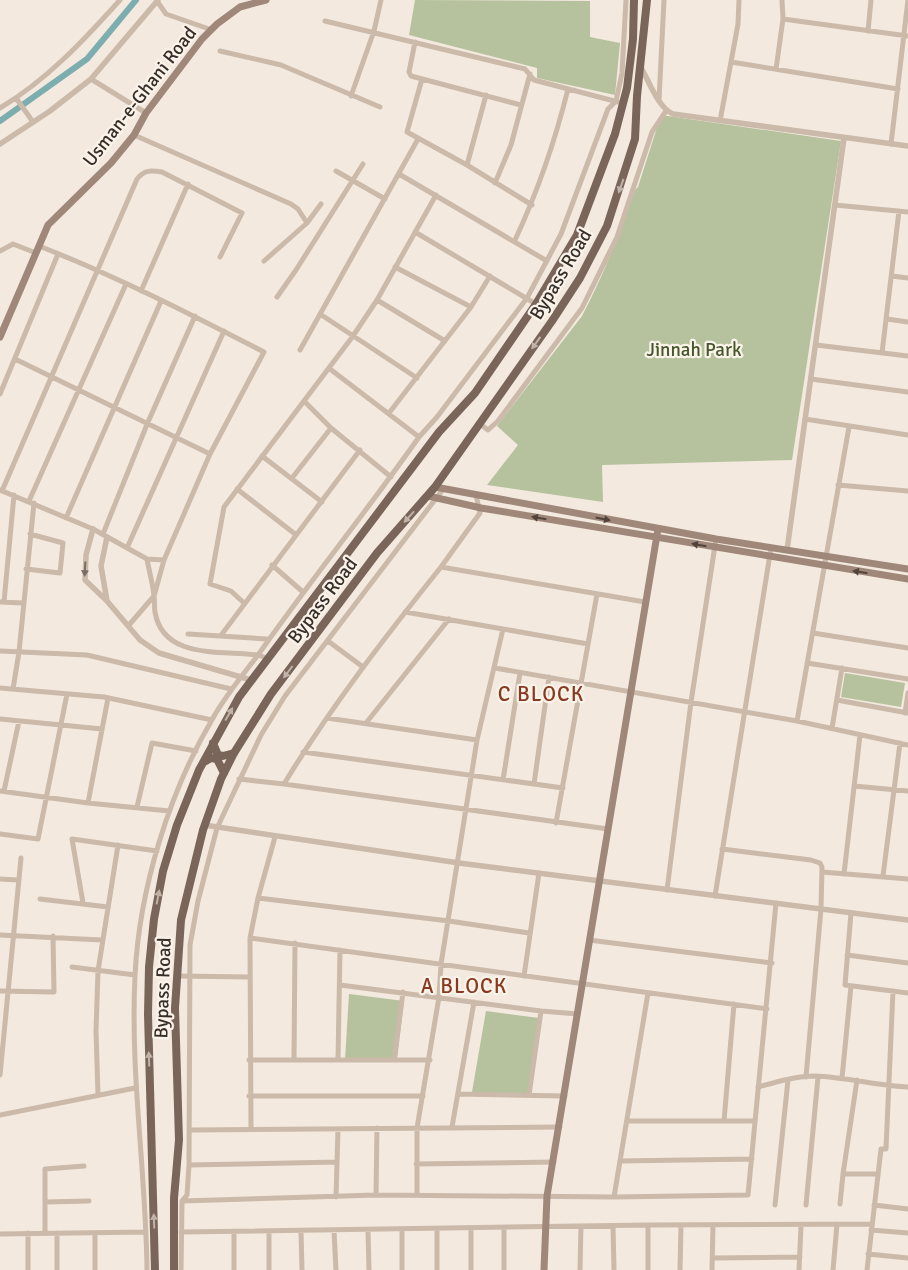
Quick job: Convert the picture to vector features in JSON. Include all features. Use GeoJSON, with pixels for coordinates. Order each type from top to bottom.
{"type":"FeatureCollection","features":[{"type":"Feature","properties":{"kind":"main road","name":"Usman-e-Ghani Road"},"geometry":{"type":"LineString","coordinates":[[0,337],[48,225],[110,163],[134,135],[146,113],[212,30],[240,7],[266,0]]}},
{"type":"Feature","properties":{"kind":"main road"},"geometry":{"type":"LineString","coordinates":[[156,1270],[148,1014],[149,967],[154,920],[163,871],[177,825],[213,742],[239,697],[403,478],[439,432],[475,393],[536,304],[577,236],[615,134],[633,39],[634,0]]}},
{"type":"Feature","properties":{"kind":"main road","name":"Bypass Road"},"geometry":{"type":"LineString","coordinates":[[174,1270],[174,1198],[179,1140],[175,1035],[181,920],[204,825],[224,772],[271,694],[377,554],[435,487],[552,321],[580,278],[607,226],[635,139],[647,0]]}},
{"type":"Feature","properties":{"kind":"main road"},"geometry":{"type":"LineString","coordinates":[[621,103],[637,110]]}},
{"type":"Feature","properties":{"kind":"main road"},"geometry":{"type":"LineString","coordinates":[[435,487],[658,529],[908,569]]}},
{"type":"Feature","properties":{"kind":"main road"},"geometry":{"type":"LineString","coordinates":[[428,496],[481,508],[908,579]]}},
{"type":"Feature","properties":{"kind":"main road"},"geometry":{"type":"LineString","coordinates":[[544,1270],[544,1227],[547,1196],[560,1127],[589,940],[601,881],[658,529]]}},
{"type":"Feature","properties":{"kind":"main road"},"geometry":{"type":"LineString","coordinates":[[213,742],[218,755],[223,756],[234,753]]}},
{"type":"Feature","properties":{"kind":"main road"},"geometry":{"type":"LineString","coordinates":[[204,762],[211,758],[217,759],[224,772]]}},
{"type":"Feature","properties":{"kind":"street"},"geometry":{"type":"LineString","coordinates":[[0,108],[17,99],[77,49],[120,0]]}},
{"type":"Feature","properties":{"kind":"street"},"geometry":{"type":"LineString","coordinates":[[240,7],[246,0]]}},
{"type":"Feature","properties":{"kind":"street"},"geometry":{"type":"LineString","coordinates":[[351,96],[374,31],[381,0]]}},
{"type":"Feature","properties":{"kind":"street"},"geometry":{"type":"LineString","coordinates":[[621,103],[626,0]]}},
{"type":"Feature","properties":{"kind":"street"},"geometry":{"type":"LineString","coordinates":[[659,100],[664,0]]}},
{"type":"Feature","properties":{"kind":"street"},"geometry":{"type":"LineString","coordinates":[[720,121],[738,24],[739,0]]}},
{"type":"Feature","properties":{"kind":"street"},"geometry":{"type":"LineString","coordinates":[[776,69],[783,19],[782,0]]}},
{"type":"Feature","properties":{"kind":"street"},"geometry":{"type":"LineString","coordinates":[[868,32],[871,0]]}},
{"type":"Feature","properties":{"kind":"street"},"geometry":{"type":"LineString","coordinates":[[891,144],[906,36],[908,0]]}},
{"type":"Feature","properties":{"kind":"street"},"geometry":{"type":"LineString","coordinates":[[0,144],[91,79],[158,1],[166,14],[212,30]]}},
{"type":"Feature","properties":{"kind":"street"},"geometry":{"type":"LineString","coordinates":[[783,19],[906,36]]}},
{"type":"Feature","properties":{"kind":"street"},"geometry":{"type":"LineString","coordinates":[[325,21],[374,31],[525,69],[534,80],[621,103]]}},
{"type":"Feature","properties":{"kind":"street"},"geometry":{"type":"LineString","coordinates":[[415,42],[409,75],[520,105]]}},
{"type":"Feature","properties":{"kind":"street"},"geometry":{"type":"LineString","coordinates":[[220,52],[281,65],[380,108]]}},
{"type":"Feature","properties":{"kind":"street"},"geometry":{"type":"LineString","coordinates":[[731,62],[898,89]]}},
{"type":"Feature","properties":{"kind":"street"},"geometry":{"type":"LineString","coordinates":[[640,66],[666,111],[720,121],[908,146]]}},
{"type":"Feature","properties":{"kind":"street"},"geometry":{"type":"LineString","coordinates":[[495,183],[511,145],[520,105],[530,74]]}},
{"type":"Feature","properties":{"kind":"street"},"geometry":{"type":"LineString","coordinates":[[91,79],[146,113]]}},
{"type":"Feature","properties":{"kind":"street"},"geometry":{"type":"LineString","coordinates":[[422,79],[407,132],[467,165],[532,205]]}},
{"type":"Feature","properties":{"kind":"street"},"geometry":{"type":"LineString","coordinates":[[515,240],[532,205],[556,138],[568,89]]}},
{"type":"Feature","properties":{"kind":"street"},"geometry":{"type":"LineString","coordinates":[[467,165],[486,95]]}},
{"type":"Feature","properties":{"kind":"street"},"geometry":{"type":"LineString","coordinates":[[17,99],[33,122]]}},
{"type":"Feature","properties":{"kind":"street"},"geometry":{"type":"LineString","coordinates":[[147,1270],[146,1232],[135,1088],[135,975],[156,851],[169,811],[212,720],[240,676],[419,437],[437,417],[527,298],[574,204],[608,108],[621,103]]}},
{"type":"Feature","properties":{"kind":"street"},"geometry":{"type":"LineString","coordinates":[[480,424],[488,430],[498,421],[582,308],[617,238],[652,132],[666,111]]}},
{"type":"Feature","properties":{"kind":"street"},"geometry":{"type":"LineString","coordinates":[[134,135],[291,204],[298,209],[307,223]]}},
{"type":"Feature","properties":{"kind":"street"},"geometry":{"type":"LineString","coordinates":[[787,550],[844,138]]}},
{"type":"Feature","properties":{"kind":"street"},"geometry":{"type":"LineString","coordinates":[[300,350],[418,139]]}},
{"type":"Feature","properties":{"kind":"street"},"geometry":{"type":"LineString","coordinates":[[277,297],[338,206],[363,164]]}},
{"type":"Feature","properties":{"kind":"street"},"geometry":{"type":"LineString","coordinates":[[164,560],[146,559],[93,530],[1,490],[142,173],[148,171],[162,172],[242,213],[220,257]]}},
{"type":"Feature","properties":{"kind":"street"},"geometry":{"type":"LineString","coordinates":[[336,171],[385,199]]}},
{"type":"Feature","properties":{"kind":"street"},"geometry":{"type":"LineString","coordinates":[[399,174],[515,240],[547,261]]}},
{"type":"Feature","properties":{"kind":"street"},"geometry":{"type":"LineString","coordinates":[[141,291],[188,184]]}},
{"type":"Feature","properties":{"kind":"street"},"geometry":{"type":"LineString","coordinates":[[244,603],[230,591],[210,584],[224,507],[330,369],[353,336],[377,300],[436,195]]}},
{"type":"Feature","properties":{"kind":"street"},"geometry":{"type":"LineString","coordinates":[[264,261],[307,223],[321,204]]}},
{"type":"Feature","properties":{"kind":"street"},"geometry":{"type":"LineString","coordinates":[[835,205],[908,212]]}},
{"type":"Feature","properties":{"kind":"street"},"geometry":{"type":"LineString","coordinates":[[882,353],[899,211]]}},
{"type":"Feature","properties":{"kind":"street"},"geometry":{"type":"LineString","coordinates":[[415,232],[536,304]]}},
{"type":"Feature","properties":{"kind":"street"},"geometry":{"type":"LineString","coordinates":[[0,251],[13,244],[58,254],[98,270],[195,316],[264,352],[210,454],[164,560],[154,596],[129,626]]}},
{"type":"Feature","properties":{"kind":"street"},"geometry":{"type":"LineString","coordinates":[[0,394],[58,254]]}},
{"type":"Feature","properties":{"kind":"street"},"geometry":{"type":"LineString","coordinates":[[395,267],[471,307]]}},
{"type":"Feature","properties":{"kind":"street"},"geometry":{"type":"LineString","coordinates":[[389,413],[471,307],[490,276]]}},
{"type":"Feature","properties":{"kind":"street"},"geometry":{"type":"LineString","coordinates":[[892,276],[908,278]]}},
{"type":"Feature","properties":{"kind":"street"},"geometry":{"type":"LineString","coordinates":[[13,689],[19,652],[32,502],[126,284]]}},
{"type":"Feature","properties":{"kind":"street"},"geometry":{"type":"LineString","coordinates":[[377,300],[445,341]]}},
{"type":"Feature","properties":{"kind":"street"},"geometry":{"type":"LineString","coordinates":[[66,518],[161,301]]}},
{"type":"Feature","properties":{"kind":"street"},"geometry":{"type":"LineString","coordinates":[[320,314],[417,378]]}},
{"type":"Feature","properties":{"kind":"street"},"geometry":{"type":"LineString","coordinates":[[107,601],[101,566],[105,536],[148,422],[195,316]]}},
{"type":"Feature","properties":{"kind":"street"},"geometry":{"type":"LineString","coordinates":[[887,319],[908,322]]}},
{"type":"Feature","properties":{"kind":"street"},"geometry":{"type":"LineString","coordinates":[[127,548],[224,331]]}},
{"type":"Feature","properties":{"kind":"street"},"geometry":{"type":"LineString","coordinates":[[816,345],[908,356]]}},
{"type":"Feature","properties":{"kind":"street"},"geometry":{"type":"LineString","coordinates":[[15,359],[148,422],[210,454]]}},
{"type":"Feature","properties":{"kind":"street"},"geometry":{"type":"LineString","coordinates":[[330,369],[419,437]]}},
{"type":"Feature","properties":{"kind":"street"},"geometry":{"type":"LineString","coordinates":[[811,379],[908,392]]}},
{"type":"Feature","properties":{"kind":"street"},"geometry":{"type":"LineString","coordinates":[[304,401],[331,428],[392,474],[403,478]]}},
{"type":"Feature","properties":{"kind":"street"},"geometry":{"type":"LineString","coordinates":[[805,419],[908,435]]}},
{"type":"Feature","properties":{"kind":"street"},"geometry":{"type":"LineString","coordinates":[[797,721],[848,427]]}},
{"type":"Feature","properties":{"kind":"street"},"geometry":{"type":"LineString","coordinates":[[292,478],[331,428]]}},
{"type":"Feature","properties":{"kind":"street"},"geometry":{"type":"LineString","coordinates":[[222,634],[295,534],[322,502],[360,450]]}},
{"type":"Feature","properties":{"kind":"street"},"geometry":{"type":"LineString","coordinates":[[262,456],[322,502]]}},
{"type":"Feature","properties":{"kind":"street"},"geometry":{"type":"LineString","coordinates":[[838,485],[908,491]]}},
{"type":"Feature","properties":{"kind":"street"},"geometry":{"type":"LineString","coordinates":[[181,1270],[182,1201],[187,1196],[190,1130],[189,976],[193,928],[217,828],[261,735],[285,696],[444,488]]}},
{"type":"Feature","properties":{"kind":"street"},"geometry":{"type":"LineString","coordinates":[[237,489],[295,534]]}},
{"type":"Feature","properties":{"kind":"street"},"geometry":{"type":"LineString","coordinates":[[14,495],[2,602],[22,603]]}},
{"type":"Feature","properties":{"kind":"street"},"geometry":{"type":"LineString","coordinates":[[284,784],[303,752],[363,667],[441,567],[480,513],[481,508],[476,495]]}},
{"type":"Feature","properties":{"kind":"street"},"geometry":{"type":"LineString","coordinates":[[93,530],[84,576],[89,585],[107,601],[140,640],[159,653],[251,680]]}},
{"type":"Feature","properties":{"kind":"street"},"geometry":{"type":"LineString","coordinates":[[26,570],[60,573],[63,543],[30,534]]}},
{"type":"Feature","properties":{"kind":"street"},"geometry":{"type":"LineString","coordinates":[[667,890],[691,702],[716,539]]}},
{"type":"Feature","properties":{"kind":"street"},"geometry":{"type":"LineString","coordinates":[[715,896],[771,548]]}},
{"type":"Feature","properties":{"kind":"street"},"geometry":{"type":"LineString","coordinates":[[146,559],[154,596],[155,612],[172,642],[181,647],[197,650],[258,654],[267,658]]}},
{"type":"Feature","properties":{"kind":"street"},"geometry":{"type":"LineString","coordinates":[[272,565],[303,592]]}},
{"type":"Feature","properties":{"kind":"street"},"geometry":{"type":"LineString","coordinates":[[441,567],[645,602]]}},
{"type":"Feature","properties":{"kind":"street"},"geometry":{"type":"LineString","coordinates":[[556,823],[597,594]]}},
{"type":"Feature","properties":{"kind":"street"},"geometry":{"type":"LineString","coordinates":[[405,612],[588,644]]}},
{"type":"Feature","properties":{"kind":"street"},"geometry":{"type":"LineString","coordinates":[[366,723],[450,619]]}},
{"type":"Feature","properties":{"kind":"street"},"geometry":{"type":"LineString","coordinates":[[417,1195],[417,1128],[430,1060],[442,964],[477,740],[504,629]]}},
{"type":"Feature","properties":{"kind":"street"},"geometry":{"type":"LineString","coordinates":[[813,633],[908,648]]}},
{"type":"Feature","properties":{"kind":"street"},"geometry":{"type":"LineString","coordinates":[[188,634],[222,634],[267,639]]}},
{"type":"Feature","properties":{"kind":"street"},"geometry":{"type":"LineString","coordinates":[[328,642],[363,667]]}},
{"type":"Feature","properties":{"kind":"street"},"geometry":{"type":"LineString","coordinates":[[0,651],[86,655],[231,689]]}},
{"type":"Feature","properties":{"kind":"street"},"geometry":{"type":"LineString","coordinates":[[807,663],[908,679]]}},
{"type":"Feature","properties":{"kind":"street"},"geometry":{"type":"LineString","coordinates":[[496,668],[581,685],[797,721],[908,745]]}},
{"type":"Feature","properties":{"kind":"street"},"geometry":{"type":"LineString","coordinates":[[832,728],[842,668]]}},
{"type":"Feature","properties":{"kind":"street"},"geometry":{"type":"LineString","coordinates":[[503,780],[520,673]]}},
{"type":"Feature","properties":{"kind":"street"},"geometry":{"type":"LineString","coordinates":[[534,784],[549,678]]}},
{"type":"Feature","properties":{"kind":"street"},"geometry":{"type":"LineString","coordinates":[[0,688],[108,698],[212,720]]}},
{"type":"Feature","properties":{"kind":"street"},"geometry":{"type":"LineString","coordinates":[[837,700],[907,713],[908,693]]}},
{"type":"Feature","properties":{"kind":"street"},"geometry":{"type":"LineString","coordinates":[[0,834],[38,839],[67,694]]}},
{"type":"Feature","properties":{"kind":"street"},"geometry":{"type":"LineString","coordinates":[[88,803],[108,698]]}},
{"type":"Feature","properties":{"kind":"street"},"geometry":{"type":"LineString","coordinates":[[327,718],[477,740]]}},
{"type":"Feature","properties":{"kind":"street"},"geometry":{"type":"LineString","coordinates":[[0,720],[102,729]]}},
{"type":"Feature","properties":{"kind":"street"},"geometry":{"type":"LineString","coordinates":[[19,721],[2,791],[88,803],[169,811]]}},
{"type":"Feature","properties":{"kind":"street"},"geometry":{"type":"LineString","coordinates":[[844,874],[860,735]]}},
{"type":"Feature","properties":{"kind":"street"},"geometry":{"type":"LineString","coordinates":[[137,807],[152,743],[196,751]]}},
{"type":"Feature","properties":{"kind":"street"},"geometry":{"type":"LineString","coordinates":[[882,876],[900,743]]}},
{"type":"Feature","properties":{"kind":"street"},"geometry":{"type":"LineString","coordinates":[[303,752],[563,788]]}},
{"type":"Feature","properties":{"kind":"street"},"geometry":{"type":"LineString","coordinates":[[239,779],[608,829]]}},
{"type":"Feature","properties":{"kind":"street"},"geometry":{"type":"LineString","coordinates":[[854,786],[908,791]]}},
{"type":"Feature","properties":{"kind":"street"},"geometry":{"type":"LineString","coordinates":[[204,825],[459,863],[908,920]]}},
{"type":"Feature","properties":{"kind":"street"},"geometry":{"type":"LineString","coordinates":[[251,1129],[249,1096],[250,938],[258,898],[275,837]]}},
{"type":"Feature","properties":{"kind":"street"},"geometry":{"type":"LineString","coordinates":[[83,903],[72,839],[156,851]]}},
{"type":"Feature","properties":{"kind":"street"},"geometry":{"type":"LineString","coordinates":[[98,1095],[96,1031],[98,971],[118,845]]}},
{"type":"Feature","properties":{"kind":"street"},"geometry":{"type":"LineString","coordinates":[[722,849],[817,861],[820,863],[822,872],[821,909],[806,1077]]}},
{"type":"Feature","properties":{"kind":"street"},"geometry":{"type":"LineString","coordinates":[[0,1075],[21,858]]}},
{"type":"Feature","properties":{"kind":"street"},"geometry":{"type":"LineString","coordinates":[[822,872],[908,879]]}},
{"type":"Feature","properties":{"kind":"street"},"geometry":{"type":"LineString","coordinates":[[524,976],[539,873]]}},
{"type":"Feature","properties":{"kind":"street"},"geometry":{"type":"LineString","coordinates":[[0,879],[18,880]]}},
{"type":"Feature","properties":{"kind":"street"},"geometry":{"type":"LineString","coordinates":[[258,898],[449,921],[529,933]]}},
{"type":"Feature","properties":{"kind":"street"},"geometry":{"type":"LineString","coordinates":[[40,899],[108,907]]}},
{"type":"Feature","properties":{"kind":"street"},"geometry":{"type":"LineString","coordinates":[[182,1201],[376,1195],[614,1197],[748,1195],[772,963],[776,904]]}},
{"type":"Feature","properties":{"kind":"street"},"geometry":{"type":"LineString","coordinates":[[851,913],[845,985],[908,993]]}},
{"type":"Feature","properties":{"kind":"street"},"geometry":{"type":"LineString","coordinates":[[0,935],[53,936],[102,940]]}},
{"type":"Feature","properties":{"kind":"street"},"geometry":{"type":"LineString","coordinates":[[0,991],[54,992],[53,936]]}},
{"type":"Feature","properties":{"kind":"street"},"geometry":{"type":"LineString","coordinates":[[250,938],[767,1009]]}},
{"type":"Feature","properties":{"kind":"street"},"geometry":{"type":"LineString","coordinates":[[589,940],[772,963]]}},
{"type":"Feature","properties":{"kind":"street"},"geometry":{"type":"LineString","coordinates":[[294,1060],[296,943]]}},
{"type":"Feature","properties":{"kind":"street"},"geometry":{"type":"LineString","coordinates":[[338,1060],[340,950]]}},
{"type":"Feature","properties":{"kind":"street"},"geometry":{"type":"LineString","coordinates":[[847,955],[908,963]]}},
{"type":"Feature","properties":{"kind":"street"},"geometry":{"type":"LineString","coordinates":[[72,967],[135,975]]}},
{"type":"Feature","properties":{"kind":"street"},"geometry":{"type":"LineString","coordinates":[[178,976],[249,977]]}},
{"type":"Feature","properties":{"kind":"street"},"geometry":{"type":"LineString","coordinates":[[340,985],[578,1014]]}},
{"type":"Feature","properties":{"kind":"street"},"geometry":{"type":"LineString","coordinates":[[842,1078],[851,986]]}},
{"type":"Feature","properties":{"kind":"street"},"geometry":{"type":"LineString","coordinates":[[866,1270],[882,1149],[886,1149],[893,991]]}},
{"type":"Feature","properties":{"kind":"street"},"geometry":{"type":"LineString","coordinates":[[394,1060],[404,992]]}},
{"type":"Feature","properties":{"kind":"street"},"geometry":{"type":"LineString","coordinates":[[614,1197],[648,993]]}},
{"type":"Feature","properties":{"kind":"street"},"geometry":{"type":"LineString","coordinates":[[452,1127],[474,1002]]}},
{"type":"Feature","properties":{"kind":"street"},"geometry":{"type":"LineString","coordinates":[[724,1121],[734,1004]]}},
{"type":"Feature","properties":{"kind":"street"},"geometry":{"type":"LineString","coordinates":[[529,1095],[541,1011]]}},
{"type":"Feature","properties":{"kind":"street"},"geometry":{"type":"LineString","coordinates":[[250,1060],[430,1060]]}},
{"type":"Feature","properties":{"kind":"street"},"geometry":{"type":"LineString","coordinates":[[758,1087],[806,1077],[842,1078],[888,1086],[908,1087]]}},
{"type":"Feature","properties":{"kind":"street"},"geometry":{"type":"LineString","coordinates":[[806,1205],[818,1077]]}},
{"type":"Feature","properties":{"kind":"street"},"geometry":{"type":"LineString","coordinates":[[775,1206],[788,1080]]}},
{"type":"Feature","properties":{"kind":"street"},"geometry":{"type":"LineString","coordinates":[[840,1204],[857,1080]]}},
{"type":"Feature","properties":{"kind":"street"},"geometry":{"type":"LineString","coordinates":[[0,1115],[135,1088]]}},
{"type":"Feature","properties":{"kind":"street"},"geometry":{"type":"LineString","coordinates":[[459,1094],[565,1096]]}},
{"type":"Feature","properties":{"kind":"street"},"geometry":{"type":"LineString","coordinates":[[249,1096],[422,1096]]}},
{"type":"Feature","properties":{"kind":"street"},"geometry":{"type":"LineString","coordinates":[[627,1121],[756,1121]]}},
{"type":"Feature","properties":{"kind":"street"},"geometry":{"type":"LineString","coordinates":[[190,1130],[560,1127]]}},
{"type":"Feature","properties":{"kind":"street"},"geometry":{"type":"LineString","coordinates":[[376,1195],[377,1128]]}},
{"type":"Feature","properties":{"kind":"street"},"geometry":{"type":"LineString","coordinates":[[336,1197],[338,1129]]}},
{"type":"Feature","properties":{"kind":"street"},"geometry":{"type":"LineString","coordinates":[[620,1161],[752,1159]]}},
{"type":"Feature","properties":{"kind":"street"},"geometry":{"type":"LineString","coordinates":[[189,1165],[337,1162]]}},
{"type":"Feature","properties":{"kind":"street"},"geometry":{"type":"LineString","coordinates":[[416,1164],[554,1162]]}},
{"type":"Feature","properties":{"kind":"street"},"geometry":{"type":"LineString","coordinates":[[45,1233],[45,1170],[84,1166]]}},
{"type":"Feature","properties":{"kind":"street"},"geometry":{"type":"LineString","coordinates":[[843,1174],[878,1174]]}},
{"type":"Feature","properties":{"kind":"street"},"geometry":{"type":"LineString","coordinates":[[45,1202],[89,1201]]}},
{"type":"Feature","properties":{"kind":"street"},"geometry":{"type":"LineString","coordinates":[[874,1205],[908,1209]]}},
{"type":"Feature","properties":{"kind":"street"},"geometry":{"type":"LineString","coordinates":[[832,1270],[837,1224]]}},
{"type":"Feature","properties":{"kind":"street"},"geometry":{"type":"LineString","coordinates":[[181,1232],[234,1233],[648,1225],[801,1226],[871,1224]]}},
{"type":"Feature","properties":{"kind":"street"},"geometry":{"type":"LineString","coordinates":[[648,1225],[648,1270]]}},
{"type":"Feature","properties":{"kind":"street"},"geometry":{"type":"LineString","coordinates":[[680,1270],[681,1225]]}},
{"type":"Feature","properties":{"kind":"street"},"geometry":{"type":"LineString","coordinates":[[712,1225],[712,1270]]}},
{"type":"Feature","properties":{"kind":"street"},"geometry":{"type":"LineString","coordinates":[[580,1270],[581,1226]]}},
{"type":"Feature","properties":{"kind":"street"},"geometry":{"type":"LineString","coordinates":[[613,1226],[614,1270]]}},
{"type":"Feature","properties":{"kind":"street"},"geometry":{"type":"LineString","coordinates":[[799,1270],[801,1226]]}},
{"type":"Feature","properties":{"kind":"street"},"geometry":{"type":"LineString","coordinates":[[471,1228],[471,1270]]}},
{"type":"Feature","properties":{"kind":"street"},"geometry":{"type":"LineString","coordinates":[[437,1229],[437,1270]]}},
{"type":"Feature","properties":{"kind":"street"},"geometry":{"type":"LineString","coordinates":[[504,1229],[504,1270]]}},
{"type":"Feature","properties":{"kind":"street"},"geometry":{"type":"LineString","coordinates":[[368,1230],[369,1270]]}},
{"type":"Feature","properties":{"kind":"street"},"geometry":{"type":"LineString","coordinates":[[402,1230],[402,1270]]}},
{"type":"Feature","properties":{"kind":"street"},"geometry":{"type":"LineString","coordinates":[[870,1230],[908,1234]]}},
{"type":"Feature","properties":{"kind":"street"},"geometry":{"type":"LineString","coordinates":[[334,1231],[336,1270]]}},
{"type":"Feature","properties":{"kind":"street"},"geometry":{"type":"LineString","coordinates":[[0,1234],[146,1232]]}},
{"type":"Feature","properties":{"kind":"street"},"geometry":{"type":"LineString","coordinates":[[269,1232],[269,1270]]}},
{"type":"Feature","properties":{"kind":"street"},"geometry":{"type":"LineString","coordinates":[[301,1232],[302,1270]]}},
{"type":"Feature","properties":{"kind":"street"},"geometry":{"type":"LineString","coordinates":[[28,1233],[28,1270]]}},
{"type":"Feature","properties":{"kind":"street"},"geometry":{"type":"LineString","coordinates":[[57,1233],[57,1270]]}},
{"type":"Feature","properties":{"kind":"street"},"geometry":{"type":"LineString","coordinates":[[94,1233],[95,1270]]}},
{"type":"Feature","properties":{"kind":"street"},"geometry":{"type":"LineString","coordinates":[[234,1233],[234,1270]]}},
{"type":"Feature","properties":{"kind":"street"},"geometry":{"type":"LineString","coordinates":[[868,1254],[908,1258]]}},
{"type":"Feature","properties":{"kind":"street"},"geometry":{"type":"LineString","coordinates":[[712,1258],[800,1257]]}},
{"type":"Feature","properties":{"kind":"green space"},"geometry":{"type":"Polygon","coordinates":[[[415,0],[590,1],[590,37],[620,43],[615,95],[537,78],[537,68],[409,35],[415,0]]]}},
{"type":"Feature","properties":{"kind":"green space","name":"Jinnah Park"},"geometry":{"type":"Polygon","coordinates":[[[661,115],[841,141],[792,460],[602,465],[603,502],[487,485],[518,445],[497,426],[582,316],[604,270],[635,190],[638,187],[661,115]]]}},
{"type":"Feature","properties":{"kind":"green space"},"geometry":{"type":"Polygon","coordinates":[[[845,673],[905,683],[901,707],[841,697],[845,673]]]}},
{"type":"Feature","properties":{"kind":"green space"},"geometry":{"type":"Polygon","coordinates":[[[349,994],[404,1001],[397,1060],[345,1060],[349,994]]]}},
{"type":"Feature","properties":{"kind":"green space"},"geometry":{"type":"Polygon","coordinates":[[[486,1011],[539,1018],[529,1095],[472,1092],[486,1011]]]}},
{"type":"Feature","properties":{"kind":"waterway"},"geometry":{"type":"LineString","coordinates":[[0,121],[87,59],[136,0]]}},
{"type":"Feature","properties":{"kind":"district","name":"C BLOCK"},"geometry":{"type":"Point","coordinates":[541,694]}},
{"type":"Feature","properties":{"kind":"district","name":"A BLOCK"},"geometry":{"type":"Point","coordinates":[464,986]}}]}
